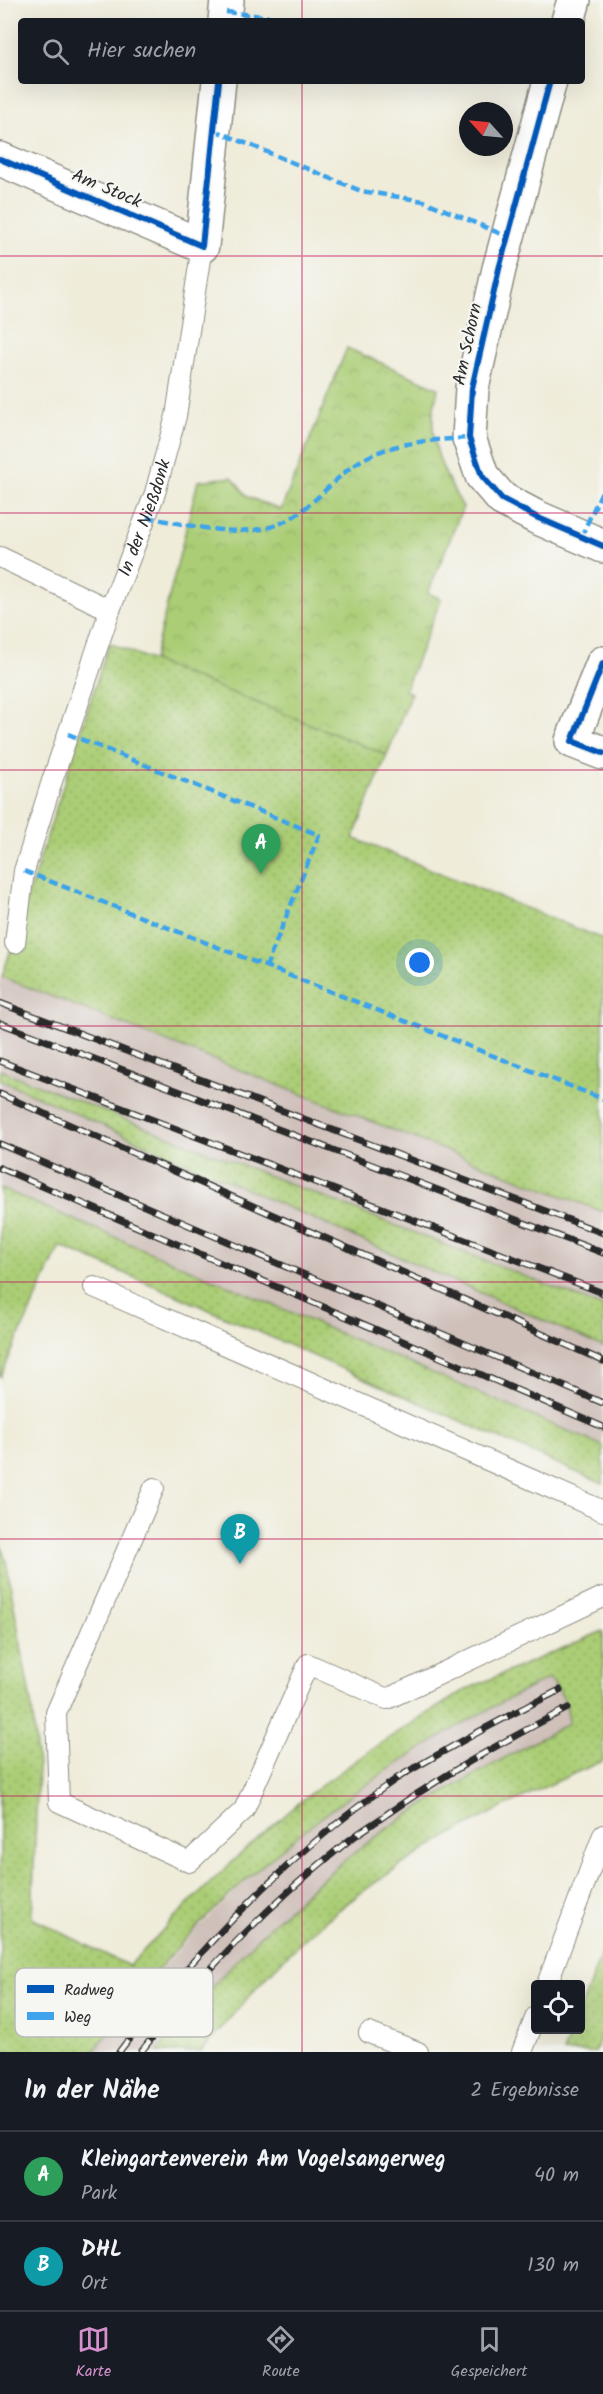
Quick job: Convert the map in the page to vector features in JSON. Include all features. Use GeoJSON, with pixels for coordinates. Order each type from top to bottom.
{"type":"FeatureCollection","features":[{"type":"Feature","properties":{"kind":"street"},"geometry":{"type":"LineString","coordinates":[[225,18],[226,0]]}},
{"type":"Feature","properties":{"kind":"street"},"geometry":{"type":"LineString","coordinates":[[569,18],[574,0]]}},
{"type":"Feature","properties":{"kind":"street","name":"In der Nießdonk"},"geometry":{"type":"LineString","coordinates":[[202,246],[219,84]]}},
{"type":"Feature","properties":{"kind":"street","name":"Am Schorn"},"geometry":{"type":"LineString","coordinates":[[549,84],[499,269],[472,388],[469,438],[482,476],[502,499],[536,517],[603,546]]}},
{"type":"Feature","properties":{"kind":"street","name":"Am Stock"},"geometry":{"type":"LineString","coordinates":[[0,159],[202,246]]}},
{"type":"Feature","properties":{"kind":"street"},"geometry":{"type":"LineString","coordinates":[[603,663],[572,741],[603,753]]}},
{"type":"Feature","properties":{"kind":"lane","name":"In der Nießdonk"},"geometry":{"type":"LineString","coordinates":[[15,943],[24,871],[110,610],[155,493],[176,416],[202,246]]}},
{"type":"Feature","properties":{"kind":"lane"},"geometry":{"type":"LineString","coordinates":[[0,556],[110,610]]}},
{"type":"Feature","properties":{"kind":"lane"},"geometry":{"type":"LineString","coordinates":[[94,1287],[603,1511]]}},
{"type":"Feature","properties":{"kind":"lane"},"geometry":{"type":"LineString","coordinates":[[154,1488],[56,1713],[59,1803],[189,1862],[244,1810],[308,1664],[387,1699],[603,1597]]}},
{"type":"Feature","properties":{"kind":"lane"},"geometry":{"type":"LineString","coordinates":[[549,1980],[603,1835]]}},
{"type":"Feature","properties":{"kind":"lane"},"geometry":{"type":"LineString","coordinates":[[522,2052],[531,2029]]}},
{"type":"Feature","properties":{"kind":"lane"},"geometry":{"type":"LineString","coordinates":[[369,2033],[418,2052]]}},
{"type":"Feature","properties":{"kind":"shaded area"},"geometry":{"type":"Polygon","coordinates":[[[0,976],[603,1212],[603,1307],[0,1070],[0,976]]]}},
{"type":"Feature","properties":{"kind":"shaded area"},"geometry":{"type":"Polygon","coordinates":[[[0,1080],[603,1347],[603,1446],[0,1188],[0,1080]]]}},
{"type":"Feature","properties":{"kind":"shaded area"},"geometry":{"type":"Polygon","coordinates":[[[549,1678],[560,1690],[568,1708],[569,1723],[500,1759],[402,1819],[318,1883],[282,1915],[213,1985],[213,1968],[162,1968],[197,1929],[286,1847],[357,1790],[451,1729],[549,1678]]]}},
{"type":"Feature","properties":{"kind":"shaded area"},"geometry":{"type":"Polygon","coordinates":[[[105,2037],[170,2037],[157,2052],[94,2052],[105,2037]]]}},
{"type":"Feature","properties":{"kind":"green space"},"geometry":{"type":"Polygon","coordinates":[[[347,348],[438,388],[433,413],[437,452],[451,486],[463,507],[428,593],[441,599],[405,690],[411,693],[387,755],[153,661],[198,481],[232,477],[248,497],[281,510],[347,348]]]}},
{"type":"Feature","properties":{"kind":"green space"},"geometry":{"type":"Polygon","coordinates":[[[109,643],[387,755],[353,838],[603,939],[603,1212],[2,977],[109,643]]]}},
{"type":"Feature","properties":{"kind":"green space"},"geometry":{"type":"Polygon","coordinates":[[[0,1070],[603,1307],[603,1347],[0,1080],[0,1070]]]}},
{"type":"Feature","properties":{"kind":"green space"},"geometry":{"type":"Polygon","coordinates":[[[0,1188],[603,1446],[603,1484],[60,1246],[0,1378],[0,1188]]]}},
{"type":"Feature","properties":{"kind":"green space"},"geometry":{"type":"Polygon","coordinates":[[[0,1543],[6,1560],[32,1708],[38,1766],[32,1918],[129,1966],[237,1857],[307,1796],[376,1746],[465,1690],[603,1631],[603,1761],[525,1796],[449,1836],[376,1882],[342,1907],[280,1962],[201,2052],[157,2052],[169,2037],[213,2037],[213,1986],[302,1896],[368,1842],[423,1805],[569,1723],[564,1699],[549,1678],[483,1712],[419,1750],[357,1791],[298,1836],[241,1885],[160,1968],[15,1968],[15,2037],[105,2037],[94,2052],[0,2052],[0,1543]]]}},
{"type":"Feature","properties":{"kind":"green space"},"geometry":{"type":"Polygon","coordinates":[[[603,1949],[603,2031],[595,2052],[563,2052],[570,2034],[585,2034],[585,1997],[603,1949]]]}},
{"type":"Feature","properties":{"kind":"railway"},"geometry":{"type":"LineString","coordinates":[[0,1003],[603,1233]]}},
{"type":"Feature","properties":{"kind":"railway"},"geometry":{"type":"LineString","coordinates":[[0,1023],[603,1253]]}},
{"type":"Feature","properties":{"kind":"railway"},"geometry":{"type":"LineString","coordinates":[[0,1061],[603,1293]]}},
{"type":"Feature","properties":{"kind":"railway"},"geometry":{"type":"LineString","coordinates":[[0,1094],[603,1361]]}},
{"type":"Feature","properties":{"kind":"railway"},"geometry":{"type":"LineString","coordinates":[[0,1144],[603,1403]]}},
{"type":"Feature","properties":{"kind":"railway"},"geometry":{"type":"LineString","coordinates":[[0,1168],[603,1427]]}},
{"type":"Feature","properties":{"kind":"railway"},"geometry":{"type":"LineString","coordinates":[[187,1968],[282,1871],[357,1808],[401,1776],[484,1729],[560,1690]]}},
{"type":"Feature","properties":{"kind":"railway"},"geometry":{"type":"LineString","coordinates":[[211,1968],[287,1893],[347,1842],[453,1771],[568,1708]]}},
{"type":"Feature","properties":{"kind":"railway"},"geometry":{"type":"LineString","coordinates":[[119,2052],[131,2037]]}},
{"type":"Feature","properties":{"kind":"railway"},"geometry":{"type":"LineString","coordinates":[[141,2052],[153,2037]]}},
{"type":"Feature","properties":{"kind":"marked path"},"geometry":{"type":"LineString","coordinates":[[226,12],[281,18]]}},
{"type":"Feature","properties":{"kind":"marked path"},"geometry":{"type":"LineString","coordinates":[[214,130],[361,191],[424,201],[508,237]]}},
{"type":"Feature","properties":{"kind":"marked path"},"geometry":{"type":"LineString","coordinates":[[147,517],[218,530],[261,529],[288,520],[354,465],[380,451],[424,441],[469,438]]}},
{"type":"Feature","properties":{"kind":"marked path"},"geometry":{"type":"LineString","coordinates":[[581,537],[603,489]]}},
{"type":"Feature","properties":{"kind":"marked path"},"geometry":{"type":"LineString","coordinates":[[68,734],[319,835],[266,967]]}},
{"type":"Feature","properties":{"kind":"marked path"},"geometry":{"type":"LineString","coordinates":[[24,871],[603,1099]]}},
{"type":"Feature","properties":{"kind":"cycle path"},"geometry":{"type":"LineString","coordinates":[[0,159],[202,246],[219,84]]}},
{"type":"Feature","properties":{"kind":"cycle path"},"geometry":{"type":"LineString","coordinates":[[549,84],[499,269],[472,388],[469,438],[482,476],[502,499],[536,517],[603,546]]}},
{"type":"Feature","properties":{"kind":"cycle path"},"geometry":{"type":"LineString","coordinates":[[603,663],[572,741],[603,753]]}},
{"type":"Feature","properties":{"kind":"place","name":"Kleingartenverein Am Vogelsangerweg"},"geometry":{"type":"Point","coordinates":[261,874]}},
{"type":"Feature","properties":{"kind":"place","name":"DHL"},"geometry":{"type":"Point","coordinates":[240,1564]}}]}
